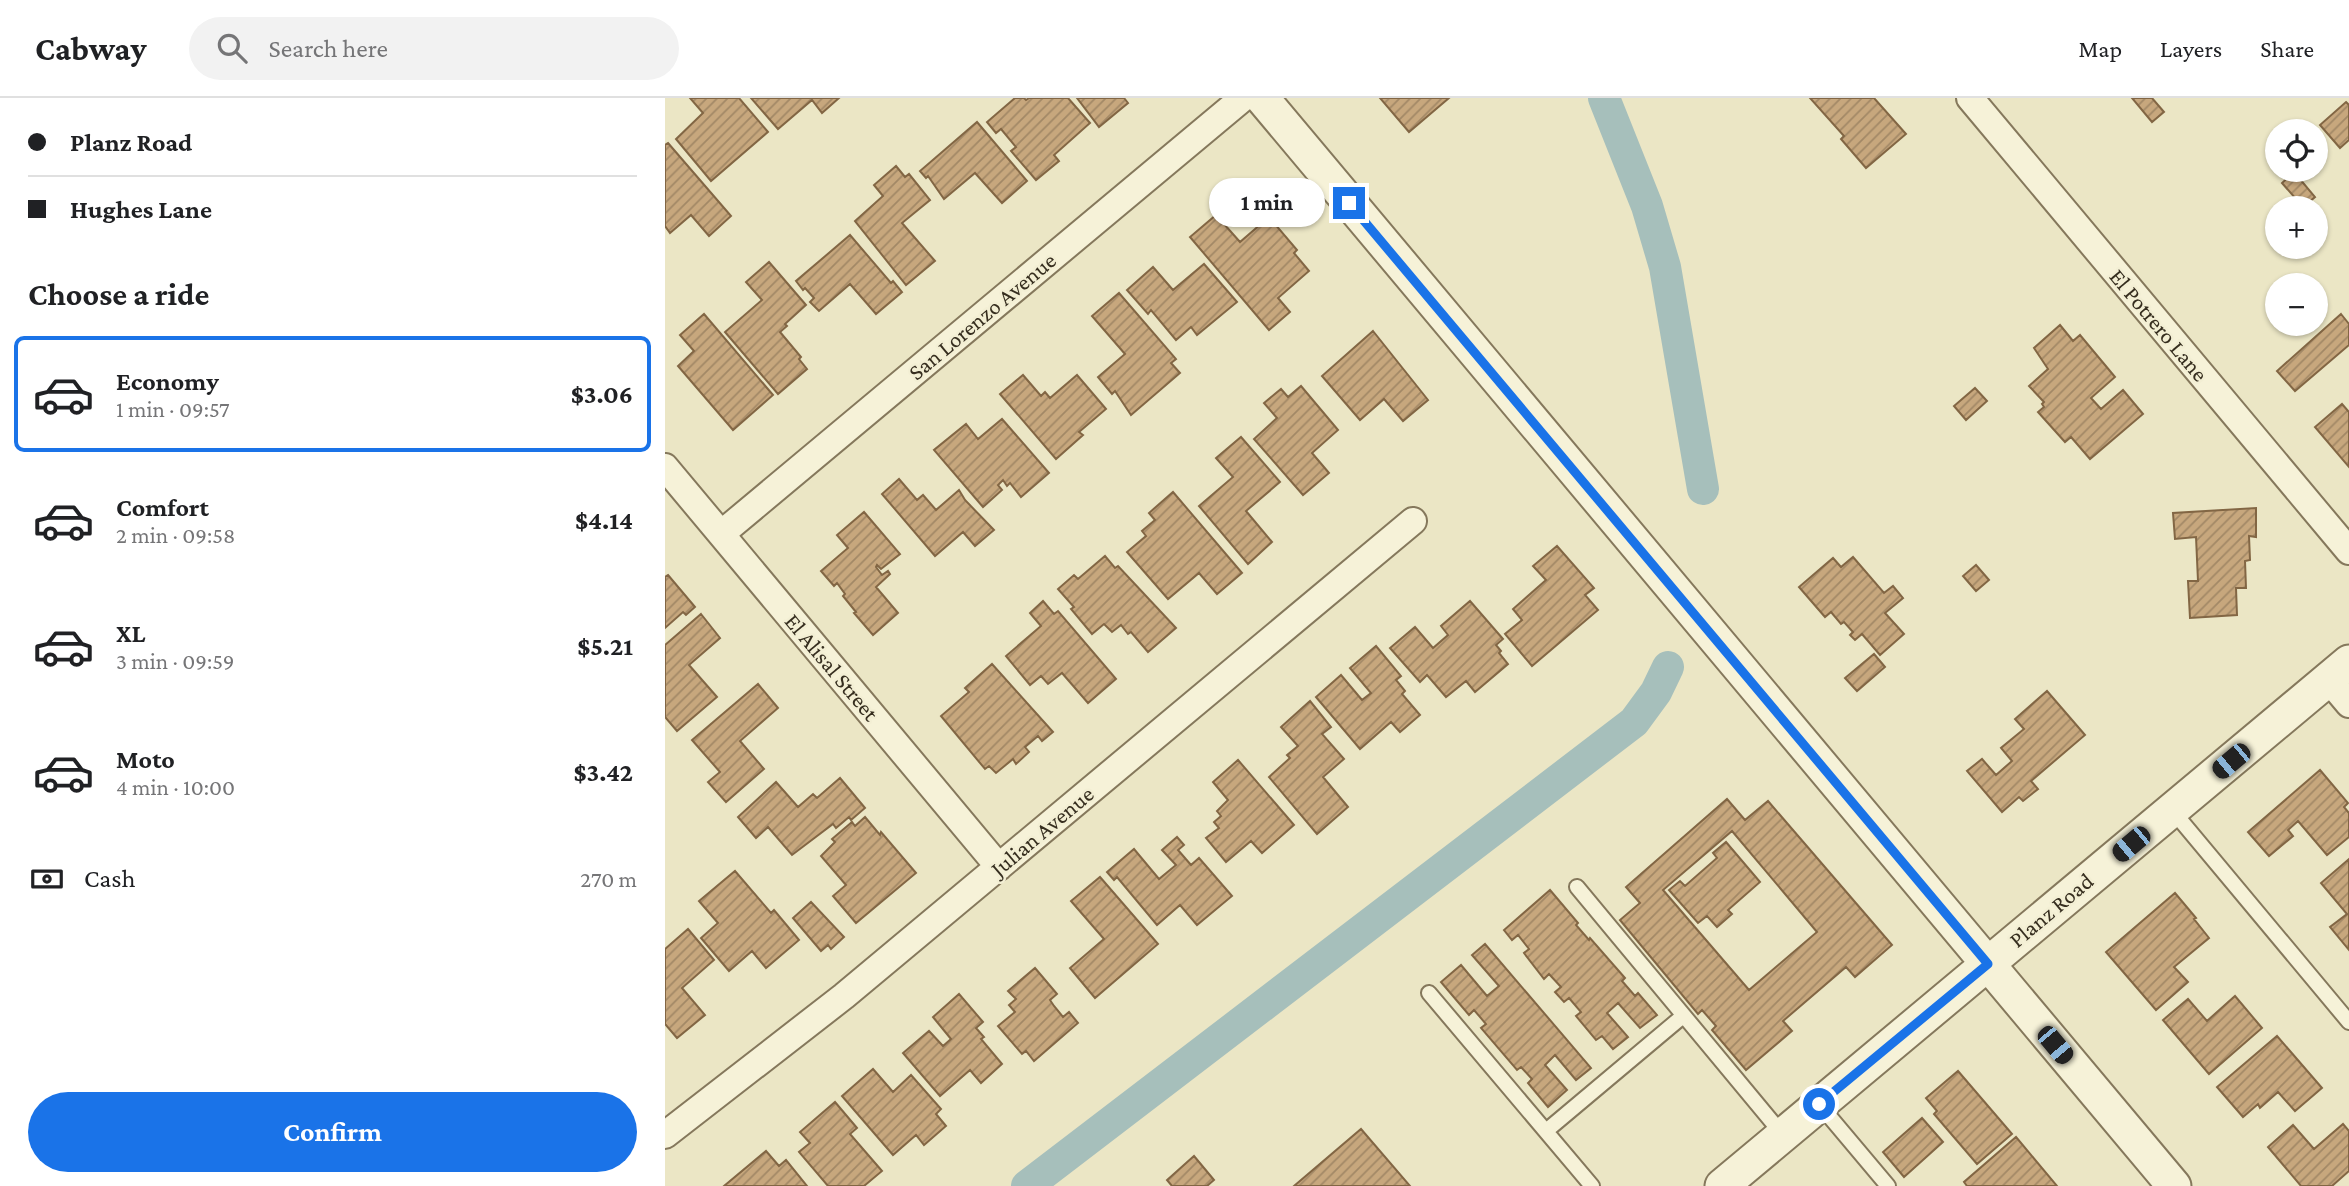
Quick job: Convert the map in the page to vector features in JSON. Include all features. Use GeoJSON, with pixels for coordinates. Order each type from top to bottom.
{"type":"FeatureCollection","features":[{"type":"Feature","properties":{"kind":"street","name":"El Potrero Lane"},"geometry":{"type":"LineString","coordinates":[[1970,98],[2349,551]]}},
{"type":"Feature","properties":{"kind":"street","name":"San Lorenzo Avenue"},"geometry":{"type":"LineString","coordinates":[[721,534],[1259,99]]}},
{"type":"Feature","properties":{"kind":"street"},"geometry":{"type":"LineString","coordinates":[[1259,99],[2174,1186]]}},
{"type":"Feature","properties":{"kind":"street","name":"El Alisal Street"},"geometry":{"type":"LineString","coordinates":[[665,467],[999,867]]}},
{"type":"Feature","properties":{"kind":"street","name":"Julian Avenue"},"geometry":{"type":"LineString","coordinates":[[665,1135],[844,996],[1413,521]]}},
{"type":"Feature","properties":{"kind":"street","name":"Planz Road"},"geometry":{"type":"LineString","coordinates":[[1722,1186],[2172,810],[2342,682]]}},
{"type":"Feature","properties":{"kind":"lane"},"geometry":{"type":"LineString","coordinates":[[2172,810],[2349,1022]]}},
{"type":"Feature","properties":{"kind":"lane"},"geometry":{"type":"LineString","coordinates":[[1577,887],[1783,1135]]}},
{"type":"Feature","properties":{"kind":"lane"},"geometry":{"type":"LineString","coordinates":[[1429,993],[1592,1186]]}},
{"type":"Feature","properties":{"kind":"lane"},"geometry":{"type":"LineString","coordinates":[[1546,1131],[1683,1016]]}},
{"type":"Feature","properties":{"kind":"lane"},"geometry":{"type":"LineString","coordinates":[[1819,1104],[1888,1186]]}},
{"type":"Feature","properties":{"kind":"building"},"geometry":{"type":"Polygon","coordinates":[[[690,98],[739,98],[768,132],[711,181],[676,139],[703,113],[690,98]]]}},
{"type":"Feature","properties":{"kind":"building"},"geometry":{"type":"Polygon","coordinates":[[[751,98],[839,98],[822,113],[812,100],[778,129],[751,98]]]}},
{"type":"Feature","properties":{"kind":"building"},"geometry":{"type":"Polygon","coordinates":[[[1015,98],[1068,98],[1090,123],[1054,155],[1059,161],[1036,180],[1011,151],[1016,147],[1001,129],[996,133],[987,122],[1015,98]]]}},
{"type":"Feature","properties":{"kind":"building"},"geometry":{"type":"Polygon","coordinates":[[[1077,98],[1124,98],[1128,103],[1099,127],[1077,98]]]}},
{"type":"Feature","properties":{"kind":"building"},"geometry":{"type":"Polygon","coordinates":[[[1380,98],[1449,98],[1409,132],[1380,98]]]}},
{"type":"Feature","properties":{"kind":"building"},"geometry":{"type":"Polygon","coordinates":[[[1810,98],[1874,98],[1906,134],[1866,168],[1841,139],[1844,136],[1810,98]]]}},
{"type":"Feature","properties":{"kind":"building"},"geometry":{"type":"Polygon","coordinates":[[[2132,98],[2152,98],[2164,112],[2152,122],[2132,98]]]}},
{"type":"Feature","properties":{"kind":"building"},"geometry":{"type":"Polygon","coordinates":[[[2346,102],[2349,105],[2349,140],[2340,148],[2328,134],[2327,119],[2346,102]]]}},
{"type":"Feature","properties":{"kind":"building"},"geometry":{"type":"Polygon","coordinates":[[[977,122],[1027,181],[1002,203],[975,173],[944,199],[928,176],[926,178],[920,171],[977,122]]]}},
{"type":"Feature","properties":{"kind":"building"},"geometry":{"type":"Polygon","coordinates":[[[668,143],[731,216],[709,236],[691,215],[670,233],[665,226],[665,145],[668,143]]]}},
{"type":"Feature","properties":{"kind":"building"},"geometry":{"type":"Polygon","coordinates":[[[896,166],[905,177],[909,174],[930,200],[902,223],[935,261],[906,285],[855,221],[883,196],[874,185],[896,166]]]}},
{"type":"Feature","properties":{"kind":"building"},"geometry":{"type":"Polygon","coordinates":[[[2302,182],[2314,196],[2293,196],[2282,183],[2302,182]]]}},
{"type":"Feature","properties":{"kind":"building"},"geometry":{"type":"Polygon","coordinates":[[[1216,215],[1240,242],[1269,217],[1297,250],[1294,253],[1309,271],[1278,298],[1290,312],[1269,330],[1190,237],[1216,215]]]}},
{"type":"Feature","properties":{"kind":"building"},"geometry":{"type":"Polygon","coordinates":[[[850,235],[902,292],[876,314],[850,284],[819,311],[810,302],[814,298],[796,281],[850,235]]]}},
{"type":"Feature","properties":{"kind":"building"},"geometry":{"type":"Polygon","coordinates":[[[769,262],[806,305],[780,332],[801,357],[799,359],[807,369],[778,394],[725,332],[762,300],[746,282],[769,262]]]}},
{"type":"Feature","properties":{"kind":"building"},"geometry":{"type":"Polygon","coordinates":[[[1204,264],[1237,302],[1197,335],[1191,327],[1176,340],[1151,310],[1148,314],[1127,290],[1153,267],[1173,290],[1204,264]]]}},
{"type":"Feature","properties":{"kind":"building"},"geometry":{"type":"Polygon","coordinates":[[[1119,293],[1176,359],[1171,363],[1180,373],[1131,415],[1115,391],[1112,394],[1098,377],[1125,354],[1092,316],[1119,293]]]}},
{"type":"Feature","properties":{"kind":"building"},"geometry":{"type":"Polygon","coordinates":[[[704,314],[773,395],[733,430],[678,366],[694,351],[680,335],[704,314]]]}},
{"type":"Feature","properties":{"kind":"building"},"geometry":{"type":"Polygon","coordinates":[[[2341,314],[2349,324],[2349,345],[2295,391],[2277,371],[2316,336],[2328,336],[2328,326],[2341,314]]]}},
{"type":"Feature","properties":{"kind":"building"},"geometry":{"type":"Polygon","coordinates":[[[2060,325],[2073,341],[2080,335],[2115,377],[2091,398],[2101,409],[2123,390],[2143,414],[2090,459],[2071,437],[2065,442],[2038,412],[2044,407],[2044,402],[2029,386],[2048,369],[2034,348],[2060,325]]]}},
{"type":"Feature","properties":{"kind":"building"},"geometry":{"type":"Polygon","coordinates":[[[1373,331],[1428,400],[1403,421],[1384,399],[1360,420],[1322,376],[1373,331]]]}},
{"type":"Feature","properties":{"kind":"building"},"geometry":{"type":"Polygon","coordinates":[[[1023,375],[1041,396],[1045,392],[1050,398],[1077,375],[1106,409],[1079,432],[1083,435],[1056,459],[1000,394],[1023,375]]]}},
{"type":"Feature","properties":{"kind":"building"},"geometry":{"type":"Polygon","coordinates":[[[1301,386],[1338,430],[1312,453],[1329,473],[1303,495],[1254,439],[1277,418],[1264,403],[1281,389],[1288,397],[1301,386]]]}},
{"type":"Feature","properties":{"kind":"building"},"geometry":{"type":"Polygon","coordinates":[[[1975,388],[1987,401],[1966,420],[1954,406],[1975,388]]]}},
{"type":"Feature","properties":{"kind":"building"},"geometry":{"type":"Polygon","coordinates":[[[2342,404],[2349,412],[2349,467],[2315,427],[2342,404]]]}},
{"type":"Feature","properties":{"kind":"building"},"geometry":{"type":"Polygon","coordinates":[[[1002,419],[1049,473],[1021,497],[1010,483],[1007,486],[1003,480],[998,485],[1002,490],[983,507],[934,450],[966,424],[978,439],[1002,419]]]}},
{"type":"Feature","properties":{"kind":"building"},"geometry":{"type":"Polygon","coordinates":[[[1241,437],[1280,482],[1246,511],[1272,542],[1248,564],[1199,506],[1233,477],[1216,458],[1241,437]]]}},
{"type":"Feature","properties":{"kind":"building"},"geometry":{"type":"Polygon","coordinates":[[[899,479],[917,500],[923,495],[936,510],[959,490],[994,530],[975,546],[963,532],[935,556],[882,494],[899,479]]]}},
{"type":"Feature","properties":{"kind":"building"},"geometry":{"type":"Polygon","coordinates":[[[1173,492],[1242,573],[1217,594],[1199,573],[1168,599],[1127,552],[1146,536],[1142,531],[1155,520],[1149,513],[1173,492]]]}},
{"type":"Feature","properties":{"kind":"building"},"geometry":{"type":"Polygon","coordinates":[[[2256,508],[2256,537],[2249,536],[2250,560],[2245,561],[2246,588],[2236,588],[2237,615],[2190,618],[2188,581],[2198,581],[2196,537],[2175,539],[2173,513],[2256,508]]]}},
{"type":"Feature","properties":{"kind":"building"},"geometry":{"type":"Polygon","coordinates":[[[864,512],[900,554],[881,569],[877,565],[876,567],[882,575],[888,571],[890,574],[876,587],[898,613],[873,635],[854,613],[856,612],[843,596],[845,594],[837,583],[834,586],[821,571],[848,548],[837,535],[864,512]]]}},
{"type":"Feature","properties":{"kind":"building"},"geometry":{"type":"Polygon","coordinates":[[[1557,546],[1594,588],[1585,595],[1598,610],[1532,666],[1505,634],[1522,620],[1513,609],[1546,580],[1533,566],[1557,546]]]}},
{"type":"Feature","properties":{"kind":"building"},"geometry":{"type":"Polygon","coordinates":[[[1105,556],[1115,568],[1118,566],[1176,628],[1148,652],[1131,632],[1128,634],[1121,625],[1112,632],[1104,624],[1092,634],[1058,589],[1074,575],[1078,579],[1105,556]]]}},
{"type":"Feature","properties":{"kind":"building"},"geometry":{"type":"Polygon","coordinates":[[[1853,557],[1884,593],[1893,586],[1903,598],[1885,613],[1904,634],[1880,655],[1862,634],[1855,640],[1850,635],[1853,632],[1844,622],[1841,624],[1831,612],[1825,617],[1799,587],[1833,558],[1841,567],[1853,557]]]}},
{"type":"Feature","properties":{"kind":"building"},"geometry":{"type":"Polygon","coordinates":[[[1976,565],[1989,580],[1976,591],[1963,576],[1976,565]]]}},
{"type":"Feature","properties":{"kind":"building"},"geometry":{"type":"Polygon","coordinates":[[[668,575],[695,607],[686,615],[683,612],[665,628],[665,577],[668,575]]]}},
{"type":"Feature","properties":{"kind":"building"},"geometry":{"type":"Polygon","coordinates":[[[1043,601],[1054,614],[1058,611],[1116,679],[1088,703],[1062,673],[1048,684],[1041,676],[1030,685],[1006,656],[1041,626],[1030,613],[1043,601]]]}},
{"type":"Feature","properties":{"kind":"building"},"geometry":{"type":"Polygon","coordinates":[[[1470,601],[1503,639],[1496,645],[1508,664],[1475,692],[1466,681],[1446,697],[1427,675],[1420,682],[1390,648],[1415,627],[1433,648],[1448,635],[1441,626],[1470,601]]]}},
{"type":"Feature","properties":{"kind":"building"},"geometry":{"type":"Polygon","coordinates":[[[701,614],[720,638],[689,665],[717,697],[677,731],[665,717],[665,645],[701,614]]]}},
{"type":"Feature","properties":{"kind":"building"},"geometry":{"type":"Polygon","coordinates":[[[1376,646],[1401,676],[1396,680],[1405,691],[1402,694],[1420,715],[1400,732],[1391,722],[1360,749],[1316,697],[1341,675],[1362,700],[1371,693],[1350,668],[1376,646]]]}},
{"type":"Feature","properties":{"kind":"building"},"geometry":{"type":"Polygon","coordinates":[[[1874,654],[1885,667],[1857,691],[1845,678],[1874,654]]]}},
{"type":"Feature","properties":{"kind":"building"},"geometry":{"type":"Polygon","coordinates":[[[992,664],[1053,732],[1042,741],[1038,736],[1025,747],[1029,752],[1016,764],[1013,759],[996,773],[989,766],[985,769],[941,716],[969,692],[965,688],[992,664]]]}},
{"type":"Feature","properties":{"kind":"building"},"geometry":{"type":"Polygon","coordinates":[[[758,684],[778,708],[740,741],[764,769],[726,802],[708,782],[720,772],[692,740],[758,684]]]}},
{"type":"Feature","properties":{"kind":"building"},"geometry":{"type":"Polygon","coordinates":[[[2047,691],[2085,735],[2031,781],[2038,789],[2023,801],[2019,797],[2002,812],[1967,771],[1982,759],[1996,775],[2012,761],[2001,748],[2024,729],[2015,719],[2047,691]]]}},
{"type":"Feature","properties":{"kind":"building"},"geometry":{"type":"Polygon","coordinates":[[[1310,701],[1331,727],[1322,734],[1344,759],[1323,777],[1348,807],[1317,834],[1269,777],[1290,758],[1287,755],[1298,746],[1281,727],[1310,701]]]}},
{"type":"Feature","properties":{"kind":"building"},"geometry":{"type":"Polygon","coordinates":[[[1238,760],[1294,825],[1262,853],[1251,841],[1226,862],[1206,838],[1219,828],[1214,822],[1221,816],[1217,811],[1228,800],[1213,782],[1238,760]]]}},
{"type":"Feature","properties":{"kind":"building"},"geometry":{"type":"Polygon","coordinates":[[[2320,770],[2348,803],[2344,807],[2349,813],[2349,837],[2327,855],[2298,821],[2288,830],[2293,836],[2269,856],[2248,832],[2320,770]]]}},
{"type":"Feature","properties":{"kind":"building"},"geometry":{"type":"Polygon","coordinates":[[[840,778],[865,808],[836,828],[833,824],[792,855],[768,827],[756,838],[738,817],[776,782],[798,807],[813,794],[817,798],[840,778]]]}},
{"type":"Feature","properties":{"kind":"building"},"geometry":{"type":"Polygon","coordinates":[[[1727,799],[1745,820],[1768,801],[1892,945],[1855,977],[1846,967],[1783,1021],[1792,1031],[1746,1070],[1712,1030],[1716,1026],[1702,1010],[1698,1014],[1620,920],[1640,903],[1626,887],[1727,799]],[[1732,831],[1663,890],[1749,990],[1817,932],[1732,831]]]}},
{"type":"Feature","properties":{"kind":"building"},"geometry":{"type":"Polygon","coordinates":[[[865,817],[916,873],[856,923],[833,896],[846,885],[821,856],[835,842],[832,839],[852,822],[855,826],[865,817]]]}},
{"type":"Feature","properties":{"kind":"building"},"geometry":{"type":"Polygon","coordinates":[[[1177,837],[1184,845],[1178,850],[1191,865],[1199,858],[1232,896],[1197,925],[1180,905],[1157,925],[1117,877],[1114,880],[1107,872],[1134,849],[1159,879],[1176,865],[1162,850],[1177,837]]]}},
{"type":"Feature","properties":{"kind":"building"},"geometry":{"type":"Polygon","coordinates":[[[1726,842],[1760,882],[1728,910],[1732,914],[1717,927],[1707,916],[1698,923],[1669,890],[1680,881],[1685,886],[1717,858],[1713,853],[1726,842]]]}},
{"type":"Feature","properties":{"kind":"building"},"geometry":{"type":"Polygon","coordinates":[[[2349,859],[2349,950],[2330,927],[2347,914],[2321,883],[2349,859]]]}},
{"type":"Feature","properties":{"kind":"building"},"geometry":{"type":"Polygon","coordinates":[[[735,871],[771,913],[774,910],[799,940],[766,968],[752,951],[729,971],[701,938],[718,923],[699,901],[735,871]]]}},
{"type":"Feature","properties":{"kind":"building"},"geometry":{"type":"Polygon","coordinates":[[[1100,877],[1158,944],[1095,998],[1070,968],[1104,939],[1071,901],[1100,877]]]}},
{"type":"Feature","properties":{"kind":"building"},"geometry":{"type":"Polygon","coordinates":[[[1550,890],[1578,923],[1576,925],[1625,978],[1622,981],[1635,996],[1638,993],[1657,1015],[1640,1028],[1618,1003],[1607,1013],[1628,1037],[1613,1049],[1602,1036],[1596,1040],[1576,1016],[1581,1012],[1569,998],[1564,1002],[1555,992],[1561,987],[1549,974],[1544,979],[1524,953],[1529,949],[1518,935],[1512,940],[1504,930],[1550,890]]]}},
{"type":"Feature","properties":{"kind":"building"},"geometry":{"type":"Polygon","coordinates":[[[2175,893],[2209,938],[2174,967],[2188,982],[2156,1010],[2106,952],[2175,893]]]}},
{"type":"Feature","properties":{"kind":"building"},"geometry":{"type":"Polygon","coordinates":[[[811,902],[844,937],[831,949],[828,945],[821,951],[793,918],[811,902]]]}},
{"type":"Feature","properties":{"kind":"building"},"geometry":{"type":"Polygon","coordinates":[[[688,929],[714,960],[682,988],[705,1015],[677,1038],[665,1024],[665,949],[688,929]]]}},
{"type":"Feature","properties":{"kind":"building"},"geometry":{"type":"Polygon","coordinates":[[[1485,944],[1591,1068],[1576,1080],[1555,1055],[1545,1065],[1567,1090],[1548,1107],[1528,1083],[1532,1079],[1521,1067],[1517,1070],[1481,1028],[1486,1024],[1474,1010],[1469,1015],[1441,982],[1461,965],[1487,996],[1499,986],[1472,955],[1485,944]]]}},
{"type":"Feature","properties":{"kind":"building"},"geometry":{"type":"Polygon","coordinates":[[[1035,968],[1057,994],[1050,1000],[1054,1006],[1063,1017],[1069,1012],[1078,1023],[1034,1061],[1026,1051],[1022,1054],[998,1026],[1015,1012],[1009,1005],[1016,999],[1008,991],[1035,968]]]}},
{"type":"Feature","properties":{"kind":"building"},"geometry":{"type":"Polygon","coordinates":[[[959,994],[983,1022],[976,1028],[984,1037],[981,1039],[1002,1064],[981,1083],[970,1070],[940,1096],[903,1053],[929,1031],[943,1046],[951,1039],[933,1017],[959,994]]]}},
{"type":"Feature","properties":{"kind":"building"},"geometry":{"type":"Polygon","coordinates":[[[2235,996],[2262,1028],[2209,1074],[2163,1020],[2188,999],[2207,1021],[2235,996]]]}},
{"type":"Feature","properties":{"kind":"building"},"geometry":{"type":"Polygon","coordinates":[[[2277,1036],[2322,1088],[2295,1111],[2278,1092],[2260,1108],[2258,1104],[2243,1117],[2217,1087],[2277,1036]]]}},
{"type":"Feature","properties":{"kind":"building"},"geometry":{"type":"Polygon","coordinates":[[[873,1069],[893,1092],[911,1075],[941,1109],[936,1114],[946,1126],[924,1145],[916,1135],[893,1155],[842,1096],[873,1069]]]}},
{"type":"Feature","properties":{"kind":"building"},"geometry":{"type":"Polygon","coordinates":[[[1958,1071],[2012,1134],[1977,1164],[1934,1114],[1937,1111],[1926,1098],[1958,1071]]]}},
{"type":"Feature","properties":{"kind":"building"},"geometry":{"type":"Polygon","coordinates":[[[835,1102],[857,1128],[850,1134],[882,1171],[864,1186],[828,1186],[799,1152],[810,1143],[800,1132],[835,1102]]]}},
{"type":"Feature","properties":{"kind":"building"},"geometry":{"type":"Polygon","coordinates":[[[1922,1118],[1943,1142],[1904,1177],[1883,1152],[1922,1118]]]}},
{"type":"Feature","properties":{"kind":"building"},"geometry":{"type":"Polygon","coordinates":[[[2343,1124],[2349,1131],[2349,1171],[2332,1186],[2301,1186],[2268,1147],[2293,1125],[2314,1149],[2343,1124]]]}},
{"type":"Feature","properties":{"kind":"building"},"geometry":{"type":"Polygon","coordinates":[[[1361,1129],[1410,1186],[1294,1186],[1361,1129]]]}},
{"type":"Feature","properties":{"kind":"building"},"geometry":{"type":"Polygon","coordinates":[[[2016,1137],[2057,1186],[1967,1186],[1964,1182],[2016,1137]]]}},
{"type":"Feature","properties":{"kind":"building"},"geometry":{"type":"Polygon","coordinates":[[[766,1151],[779,1166],[786,1160],[807,1186],[724,1186],[766,1151]]]}},
{"type":"Feature","properties":{"kind":"building"},"geometry":{"type":"Polygon","coordinates":[[[1194,1156],[1214,1180],[1207,1186],[1172,1186],[1167,1180],[1194,1156]]]}},
{"type":"Feature","properties":{"kind":"waterway"},"geometry":{"type":"LineString","coordinates":[[1604,98],[1647,206],[1665,267],[1703,489]]}},
{"type":"Feature","properties":{"kind":"waterway"},"geometry":{"type":"LineString","coordinates":[[1027,1186],[1634,722],[1656,692],[1668,667]]}},
{"type":"Feature","properties":{"kind":"route"},"geometry":{"type":"LineString","coordinates":[[1349,203],[1988,964],[1819,1104]]}}]}
